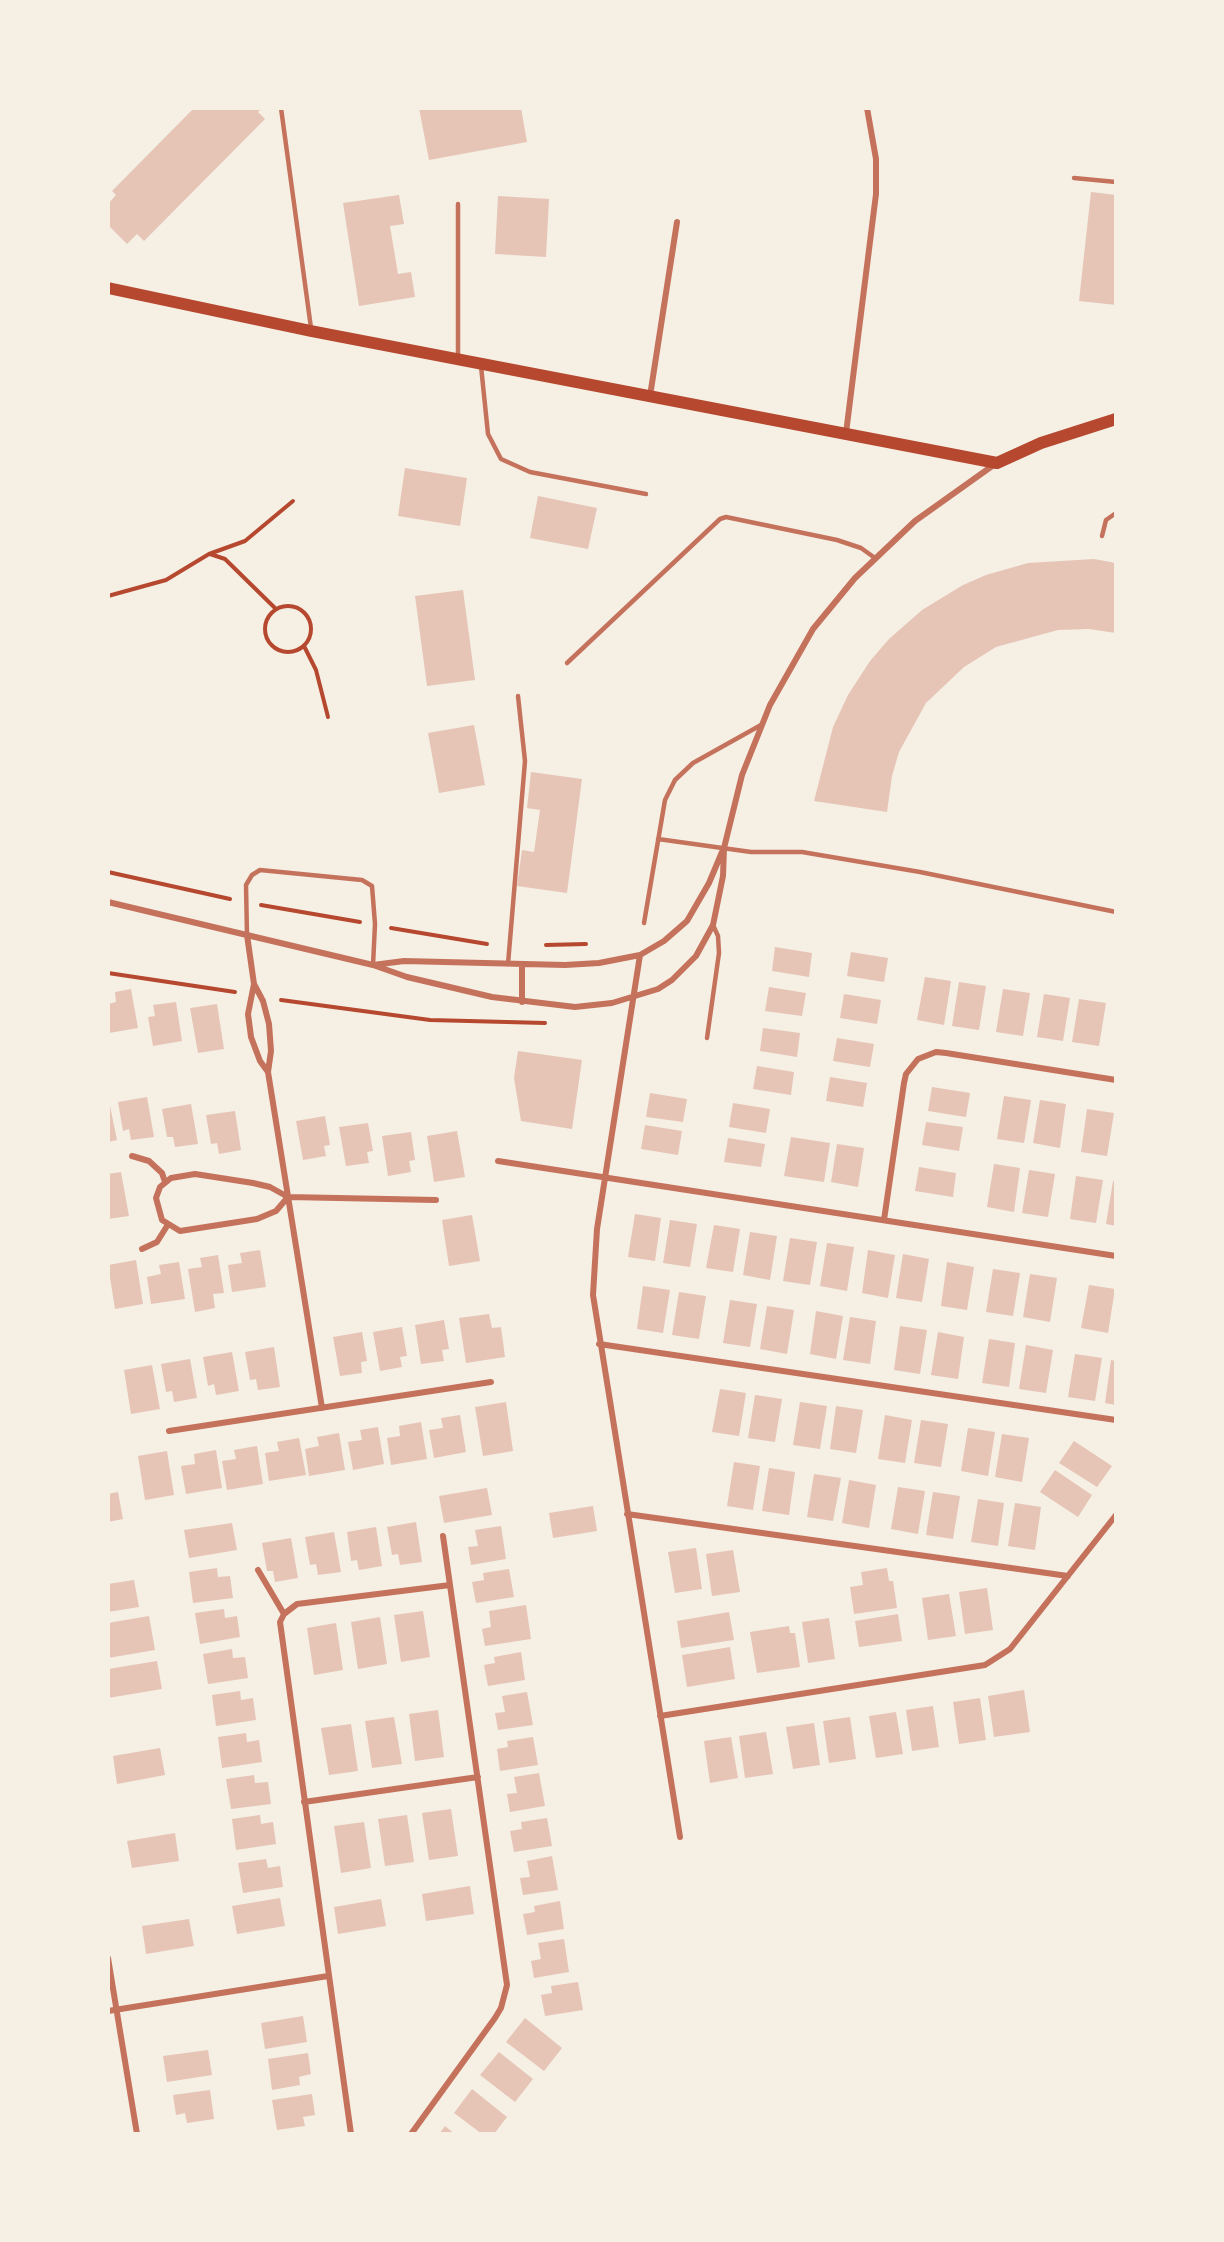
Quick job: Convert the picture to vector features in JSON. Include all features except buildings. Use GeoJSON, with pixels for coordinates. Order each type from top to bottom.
{"type":"FeatureCollection","features":[{"type":"Feature","properties":{"kind":"main road"},"geometry":{"type":"LineString","coordinates":[[108,288],[311,331],[997,463],[1041,443],[1116,419]]}},
{"type":"Feature","properties":{"kind":"street"},"geometry":{"type":"LineString","coordinates":[[846,434],[876,194],[876,159],[867,108]]}},
{"type":"Feature","properties":{"kind":"street"},"geometry":{"type":"LineString","coordinates":[[650,396],[677,222]]}},
{"type":"Feature","properties":{"kind":"street"},"geometry":{"type":"LineString","coordinates":[[373,965],[404,961],[508,964],[599,963],[640,955],[664,941],[687,921],[710,883],[724,848],[742,775],[761,726],[790,666],[813,629],[855,578],[915,521],[997,463]]}},
{"type":"Feature","properties":{"kind":"street"},"geometry":{"type":"LineString","coordinates":[[108,902],[373,965],[452,989],[522,1002],[575,1007],[634,998],[658,989],[685,969],[705,941],[712,925],[723,876],[724,848]]}},
{"type":"Feature","properties":{"kind":"street"},"geometry":{"type":"LineString","coordinates":[[247,935],[254,984],[267,1012],[271,1037],[268,1072],[322,1408]]}},
{"type":"Feature","properties":{"kind":"street"},"geometry":{"type":"LineString","coordinates":[[640,955],[605,1178],[594,1264],[593,1295],[599,1344],[680,1837]]}},
{"type":"Feature","properties":{"kind":"street"},"geometry":{"type":"LineString","coordinates":[[522,964],[522,1002]]}},
{"type":"Feature","properties":{"kind":"street"},"geometry":{"type":"LineString","coordinates":[[254,984],[248,1014],[251,1037],[260,1061],[268,1072]]}},
{"type":"Feature","properties":{"kind":"street"},"geometry":{"type":"LineString","coordinates":[[884,1220],[904,1083],[906,1074],[918,1059],[936,1052],[946,1053],[1116,1080]]}},
{"type":"Feature","properties":{"kind":"street"},"geometry":{"type":"LineString","coordinates":[[132,1156],[141,1157],[156,1167],[165,1182]]}},
{"type":"Feature","properties":{"kind":"street"},"geometry":{"type":"LineString","coordinates":[[498,1161],[1116,1256]]}},
{"type":"Feature","properties":{"kind":"street"},"geometry":{"type":"LineString","coordinates":[[288,1197],[276,1211],[257,1219],[180,1230],[167,1226],[158,1213],[156,1198],[165,1182],[183,1174],[195,1174],[270,1187],[288,1197],[436,1200]]}},
{"type":"Feature","properties":{"kind":"street"},"geometry":{"type":"LineString","coordinates":[[142,1249],[157,1242],[167,1226]]}},
{"type":"Feature","properties":{"kind":"street"},"geometry":{"type":"LineString","coordinates":[[599,1344],[1116,1420]]}},
{"type":"Feature","properties":{"kind":"street"},"geometry":{"type":"LineString","coordinates":[[169,1431],[491,1382]]}},
{"type":"Feature","properties":{"kind":"street"},"geometry":{"type":"LineString","coordinates":[[627,1514],[1068,1576]]}},
{"type":"Feature","properties":{"kind":"street"},"geometry":{"type":"LineString","coordinates":[[660,1716],[986,1665],[1010,1649],[1116,1515]]}},
{"type":"Feature","properties":{"kind":"street"},"geometry":{"type":"LineString","coordinates":[[411,2134],[495,2018],[505,1997],[507,1972],[443,1536]]}},
{"type":"Feature","properties":{"kind":"street"},"geometry":{"type":"LineString","coordinates":[[258,1570],[284,1614]]}},
{"type":"Feature","properties":{"kind":"street"},"geometry":{"type":"LineString","coordinates":[[351,2134],[280,1631],[284,1614],[297,1604],[450,1585]]}},
{"type":"Feature","properties":{"kind":"street"},"geometry":{"type":"LineString","coordinates":[[304,1802],[478,1777]]}},
{"type":"Feature","properties":{"kind":"street"},"geometry":{"type":"LineString","coordinates":[[108,1958],[137,2134]]}},
{"type":"Feature","properties":{"kind":"street"},"geometry":{"type":"LineString","coordinates":[[108,2011],[328,1976]]}},
{"type":"Feature","properties":{"kind":"lane"},"geometry":{"type":"LineString","coordinates":[[281,108],[311,331]]}},
{"type":"Feature","properties":{"kind":"lane"},"geometry":{"type":"LineString","coordinates":[[1074,178],[1116,182]]}},
{"type":"Feature","properties":{"kind":"lane"},"geometry":{"type":"LineString","coordinates":[[458,204],[458,359]]}},
{"type":"Feature","properties":{"kind":"lane"},"geometry":{"type":"LineString","coordinates":[[480,364],[488,434],[501,459],[530,472],[646,494]]}},
{"type":"Feature","properties":{"kind":"lane"},"geometry":{"type":"LineString","coordinates":[[1102,536],[1106,520],[1116,513]]}},
{"type":"Feature","properties":{"kind":"lane"},"geometry":{"type":"LineString","coordinates":[[567,663],[720,519],[726,517],[837,540],[861,548],[875,558]]}},
{"type":"Feature","properties":{"kind":"lane"},"geometry":{"type":"LineString","coordinates":[[508,964],[525,761],[518,696]]}},
{"type":"Feature","properties":{"kind":"lane"},"geometry":{"type":"LineString","coordinates":[[644,923],[665,800],[683,771],[761,726]]}},
{"type":"Feature","properties":{"kind":"lane"},"geometry":{"type":"LineString","coordinates":[[658,839],[751,852],[802,852],[920,872],[1116,912]]}},
{"type":"Feature","properties":{"kind":"lane"},"geometry":{"type":"LineString","coordinates":[[247,935],[244,902],[246,885],[252,875],[260,870],[362,880],[372,886],[375,924],[373,965]]}},
{"type":"Feature","properties":{"kind":"lane"},"geometry":{"type":"LineString","coordinates":[[707,1038],[719,953],[717,936],[712,925]]}},
{"type":"Feature","properties":{"kind":"path"},"geometry":{"type":"LineString","coordinates":[[108,596],[166,580],[209,554],[245,541],[293,501]]}},
{"type":"Feature","properties":{"kind":"path"},"geometry":{"type":"LineString","coordinates":[[209,554],[225,559],[276,609]]}},
{"type":"Feature","properties":{"kind":"path"},"geometry":{"type":"LineString","coordinates":[[292,605],[306,614],[312,626],[309,640],[297,651],[282,651],[269,642],[264,627],[269,614],[276,609],[292,605]]}},
{"type":"Feature","properties":{"kind":"path"},"geometry":{"type":"LineString","coordinates":[[304,646],[316,670],[328,717]]}},
{"type":"Feature","properties":{"kind":"path"},"geometry":{"type":"LineString","coordinates":[[108,872],[244,902],[461,941],[510,946],[588,944]]}},
{"type":"Feature","properties":{"kind":"path"},"geometry":{"type":"LineString","coordinates":[[108,973],[251,995]]}},
{"type":"Feature","properties":{"kind":"path"},"geometry":{"type":"LineString","coordinates":[[261,997],[430,1020],[551,1023]]}}]}
